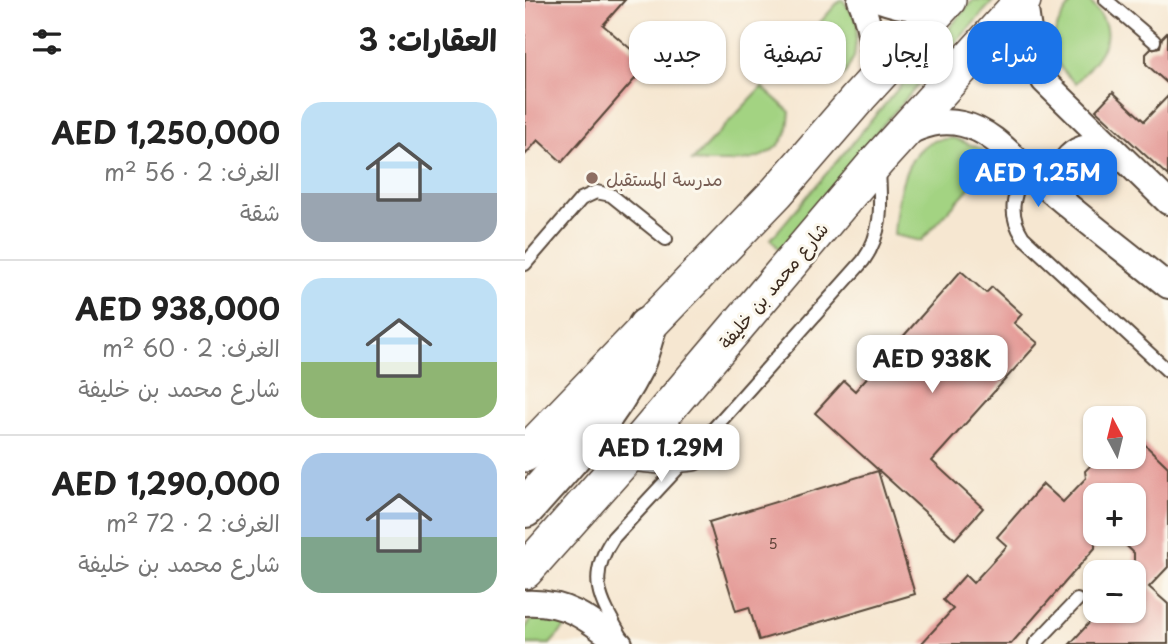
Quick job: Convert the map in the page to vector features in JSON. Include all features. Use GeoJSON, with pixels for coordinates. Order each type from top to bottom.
{"type":"FeatureCollection","features":[{"type":"Feature","properties":{"kind":"main road","name":"شارع محمد بن خليفة"},"geometry":{"type":"LineString","coordinates":[[525,571],[630,453],[878,160],[1024,0]]}},
{"type":"Feature","properties":{"kind":"main road"},"geometry":{"type":"LineString","coordinates":[[929,21],[947,2]]}},
{"type":"Feature","properties":{"kind":"main road"},"geometry":{"type":"LineString","coordinates":[[525,454],[777,192],[871,84]]}},
{"type":"Feature","properties":{"kind":"main road"},"geometry":{"type":"LineString","coordinates":[[525,508],[563,467],[618,393],[636,362],[647,327]]}},
{"type":"Feature","properties":{"kind":"main road"},"geometry":{"type":"LineString","coordinates":[[630,453],[661,456],[692,453]]}},
{"type":"Feature","properties":{"kind":"street"},"geometry":{"type":"LineString","coordinates":[[860,0],[867,21]]}},
{"type":"Feature","properties":{"kind":"street"},"geometry":{"type":"LineString","coordinates":[[880,0],[914,8],[931,8],[947,2]]}},
{"type":"Feature","properties":{"kind":"street"},"geometry":{"type":"LineString","coordinates":[[1024,0],[1034,60],[1044,81],[1168,201]]}},
{"type":"Feature","properties":{"kind":"street"},"geometry":{"type":"LineString","coordinates":[[904,134],[922,125],[942,122],[963,124],[982,131],[1168,286]]}},
{"type":"Feature","properties":{"kind":"street"},"geometry":{"type":"LineString","coordinates":[[1064,200],[1059,188],[1059,177],[1069,156],[1090,145],[1113,149]]}},
{"type":"Feature","properties":{"kind":"street"},"geometry":{"type":"LineString","coordinates":[[525,603],[568,608],[586,617],[620,644]]}},
{"type":"Feature","properties":{"kind":"lane"},"geometry":{"type":"LineString","coordinates":[[1106,0],[1154,41]]}},
{"type":"Feature","properties":{"kind":"lane"},"geometry":{"type":"LineString","coordinates":[[626,644],[598,590],[597,572],[602,553],[619,530],[692,453],[870,251],[880,225],[878,160]]}},
{"type":"Feature","properties":{"kind":"lane"},"geometry":{"type":"LineString","coordinates":[[1025,168],[1012,201],[1013,215],[1024,237],[1168,371]]}},
{"type":"Feature","properties":{"kind":"lane"},"geometry":{"type":"LineString","coordinates":[[525,264],[581,199],[596,192],[611,195],[666,239]]}},
{"type":"Feature","properties":{"kind":"lane"},"geometry":{"type":"LineString","coordinates":[[1035,644],[1077,600]]}},
{"type":"Feature","properties":{"kind":"green space"},"geometry":{"type":"Polygon","coordinates":[[[843,0],[858,22],[854,57],[846,72],[846,21],[821,21],[843,0]]]}},
{"type":"Feature","properties":{"kind":"green space"},"geometry":{"type":"Polygon","coordinates":[[[973,0],[994,0],[975,21],[967,21],[967,30],[953,46],[953,24],[973,0]]]}},
{"type":"Feature","properties":{"kind":"green space"},"geometry":{"type":"Polygon","coordinates":[[[1074,0],[1088,0],[1099,12],[1107,34],[1100,53],[1076,83],[1062,69],[1062,21],[1060,21],[1074,0]]]}},
{"type":"Feature","properties":{"kind":"green space"},"geometry":{"type":"Polygon","coordinates":[[[902,84],[919,84],[873,136],[781,252],[771,239],[902,84]]]}},
{"type":"Feature","properties":{"kind":"green space"},"geometry":{"type":"Polygon","coordinates":[[[762,87],[790,112],[787,132],[779,145],[757,158],[745,161],[692,161],[762,87]]]}},
{"type":"Feature","properties":{"kind":"green space"},"geometry":{"type":"Polygon","coordinates":[[[953,138],[982,149],[990,165],[921,241],[894,235],[902,183],[913,159],[931,142],[953,138]]]}},
{"type":"Feature","properties":{"kind":"green space"},"geometry":{"type":"Polygon","coordinates":[[[534,617],[570,622],[550,644],[525,644],[525,628],[534,617]]]}},
{"type":"Feature","properties":{"kind":"building"},"geometry":{"type":"Polygon","coordinates":[[[525,0],[625,0],[603,25],[629,48],[630,84],[562,162],[538,140],[525,155],[525,0]]]}},
{"type":"Feature","properties":{"kind":"building"},"geometry":{"type":"Polygon","coordinates":[[[1168,32],[1168,84],[1146,64],[1146,54],[1151,49],[1160,47],[1162,38],[1168,32]]]}},
{"type":"Feature","properties":{"kind":"building"},"geometry":{"type":"Polygon","coordinates":[[[1113,92],[1144,121],[1168,96],[1168,176],[1096,110],[1113,92]]]}},
{"type":"Feature","properties":{"kind":"building"},"geometry":{"type":"Polygon","coordinates":[[[961,271],[986,293],[992,287],[1022,314],[1014,323],[1038,343],[932,461],[983,508],[955,539],[815,413],[844,381],[855,391],[961,271]]]}},
{"type":"Feature","properties":{"kind":"building"},"geometry":{"type":"Polygon","coordinates":[[[1146,446],[1168,467],[1168,567],[1149,587],[1168,604],[1168,644],[1070,644],[1089,623],[1146,623],[1146,560],[1134,560],[1134,553],[1127,546],[1146,546],[1146,483],[1083,483],[1083,546],[1095,548],[1011,644],[921,644],[953,609],[943,600],[965,575],[973,583],[1007,546],[997,537],[1043,484],[1063,502],[1086,478],[1085,471],[1146,469],[1146,446]]]}},
{"type":"Feature","properties":{"kind":"building"},"geometry":{"type":"Polygon","coordinates":[[[878,471],[915,594],[759,640],[749,607],[736,611],[709,522],[878,471]]]}},
{"type":"Feature","properties":{"kind":"place","name":"مدرسة المستقبل"},"geometry":{"type":"Point","coordinates":[592,178]}}]}
